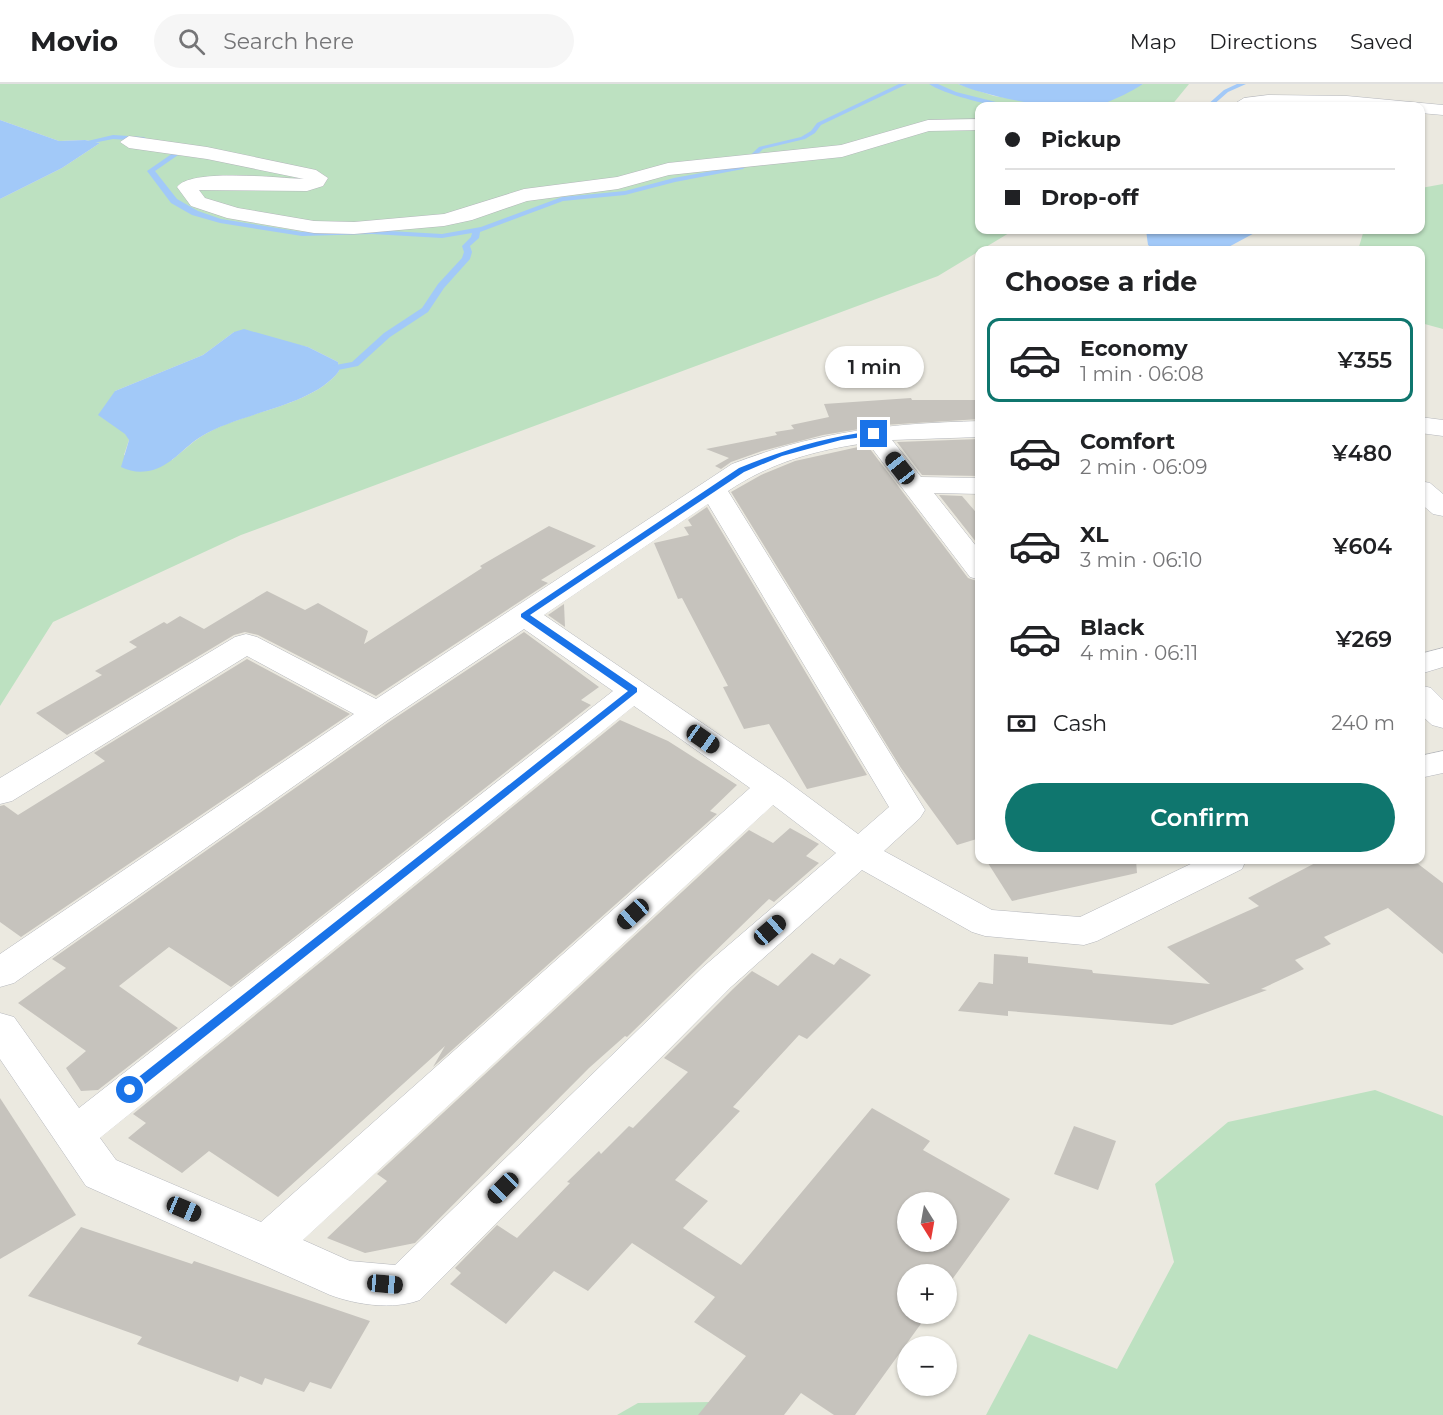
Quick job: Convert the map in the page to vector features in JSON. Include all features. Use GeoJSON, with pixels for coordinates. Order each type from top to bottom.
{"type":"FeatureCollection","features":[{"type":"Feature","properties":{"kind":"street"},"geometry":{"type":"LineString","coordinates":[[1249,102],[1254,100],[1347,102]]}},
{"type":"Feature","properties":{"kind":"street"},"geometry":{"type":"LineString","coordinates":[[1425,108],[1443,110]]}},
{"type":"Feature","properties":{"kind":"street"},"geometry":{"type":"LineString","coordinates":[[129,142],[294,169],[318,177],[316,182],[292,186],[194,183],[187,187],[198,202],[234,214],[314,227],[344,227],[444,220],[465,216],[524,195],[618,183],[668,170],[842,151],[928,126],[975,124]]}},
{"type":"Feature","properties":{"kind":"street"},"geometry":{"type":"LineString","coordinates":[[1425,426],[1443,428]]}},
{"type":"Feature","properties":{"kind":"street"},"geometry":{"type":"LineString","coordinates":[[0,973],[377,713],[741,470],[779,454],[840,437],[906,430],[975,429]]}},
{"type":"Feature","properties":{"kind":"street"},"geometry":{"type":"LineString","coordinates":[[874,434],[975,565]]}},
{"type":"Feature","properties":{"kind":"street"},"geometry":{"type":"LineString","coordinates":[[913,485],[975,486]]}},
{"type":"Feature","properties":{"kind":"street"},"geometry":{"type":"LineString","coordinates":[[0,1028],[101,1173],[346,1281],[404,1286],[717,977],[909,810],[713,489]]}},
{"type":"Feature","properties":{"kind":"street"},"geometry":{"type":"LineString","coordinates":[[1425,493],[1443,508]]}},
{"type":"Feature","properties":{"kind":"street"},"geometry":{"type":"LineString","coordinates":[[524,615],[772,787],[858,852],[985,923],[1084,931],[1212,864]]}},
{"type":"Feature","properties":{"kind":"street"},"geometry":{"type":"LineString","coordinates":[[0,793],[246,643],[377,713]]}},
{"type":"Feature","properties":{"kind":"street"},"geometry":{"type":"LineString","coordinates":[[1425,663],[1443,657]]}},
{"type":"Feature","properties":{"kind":"street"},"geometry":{"type":"LineString","coordinates":[[74,1134],[634,690]]}},
{"type":"Feature","properties":{"kind":"street"},"geometry":{"type":"LineString","coordinates":[[1425,700],[1443,718]]}},
{"type":"Feature","properties":{"kind":"street"},"geometry":{"type":"LineString","coordinates":[[1425,766],[1443,762]]}},
{"type":"Feature","properties":{"kind":"street"},"geometry":{"type":"LineString","coordinates":[[267,1245],[772,787]]}},
{"type":"Feature","properties":{"kind":"green space"},"geometry":{"type":"Polygon","coordinates":[[[0,84],[958,84],[994,96],[1034,102],[975,102],[975,234],[1007,234],[988,246],[975,246],[975,254],[938,276],[241,535],[53,622],[0,706],[0,199],[62,168],[100,143],[85,140],[59,141],[0,120],[0,84]],[[234,332],[203,355],[115,391],[129,440],[124,455],[172,460],[198,439],[218,428],[311,393],[327,383],[339,371],[338,362],[308,347],[234,332]]]}},
{"type":"Feature","properties":{"kind":"green space"},"geometry":{"type":"Polygon","coordinates":[[[1143,84],[1189,84],[1174,102],[1102,102],[1143,84]]]}},
{"type":"Feature","properties":{"kind":"green space"},"geometry":{"type":"Polygon","coordinates":[[[1443,184],[1443,329],[1425,324],[1425,246],[1359,246],[1363,234],[1425,234],[1425,187],[1443,184]]]}},
{"type":"Feature","properties":{"kind":"green space"},"geometry":{"type":"Polygon","coordinates":[[[1375,1090],[1443,1116],[1443,1415],[986,1415],[1029,1334],[1117,1369],[1174,1262],[1155,1184],[1228,1122],[1375,1090]]]}},
{"type":"Feature","properties":{"kind":"green space"},"geometry":{"type":"Polygon","coordinates":[[[713,1402],[743,1415],[617,1415],[638,1403],[713,1402]]]}},
{"type":"Feature","properties":{"kind":"water"},"geometry":{"type":"Polygon","coordinates":[[[958,84],[1143,84],[1107,102],[1027,102],[970,89],[958,84]]]}},
{"type":"Feature","properties":{"kind":"water"},"geometry":{"type":"Polygon","coordinates":[[[0,120],[59,141],[85,140],[100,143],[62,168],[0,199],[0,120]]]}},
{"type":"Feature","properties":{"kind":"water"},"geometry":{"type":"Polygon","coordinates":[[[1147,234],[1253,234],[1230,246],[1148,245],[1147,234]]]}},
{"type":"Feature","properties":{"kind":"water"},"geometry":{"type":"Polygon","coordinates":[[[244,329],[308,347],[338,362],[339,371],[312,393],[202,436],[160,467],[141,472],[121,467],[129,440],[125,434],[98,415],[115,391],[203,355],[234,332],[244,329]]]}},
{"type":"Feature","properties":{"kind":"building"},"geometry":{"type":"Polygon","coordinates":[[[911,398],[912,400],[975,400],[975,419],[884,425],[823,435],[762,451],[731,462],[721,469],[715,466],[729,458],[706,449],[777,435],[775,432],[794,429],[791,425],[829,417],[824,404],[911,398]]]}},
{"type":"Feature","properties":{"kind":"building"},"geometry":{"type":"Polygon","coordinates":[[[975,439],[975,476],[922,475],[897,442],[975,439]]]}},
{"type":"Feature","properties":{"kind":"building"},"geometry":{"type":"Polygon","coordinates":[[[867,445],[968,578],[975,580],[975,840],[957,845],[901,768],[731,492],[761,475],[795,461],[867,445]]]}},
{"type":"Feature","properties":{"kind":"building"},"geometry":{"type":"Polygon","coordinates":[[[939,495],[962,496],[975,511],[975,541],[939,495]]]}},
{"type":"Feature","properties":{"kind":"building"},"geometry":{"type":"Polygon","coordinates":[[[707,507],[867,775],[807,789],[769,724],[744,729],[723,687],[728,686],[682,598],[678,599],[654,543],[689,535],[684,527],[692,526],[688,520],[707,507]]]}},
{"type":"Feature","properties":{"kind":"building"},"geometry":{"type":"Polygon","coordinates":[[[549,526],[596,546],[541,580],[548,583],[376,696],[258,635],[245,632],[234,635],[67,735],[36,713],[102,675],[95,671],[137,647],[129,642],[164,622],[167,624],[180,616],[204,629],[267,591],[305,610],[318,603],[368,631],[364,644],[482,568],[480,566],[549,526]]]}},
{"type":"Feature","properties":{"kind":"building"},"geometry":{"type":"Polygon","coordinates":[[[564,604],[565,627],[548,615],[564,604]]]}},
{"type":"Feature","properties":{"kind":"building"},"geometry":{"type":"Polygon","coordinates":[[[524,632],[599,687],[581,700],[591,705],[231,987],[169,947],[119,986],[178,1028],[98,1090],[81,1091],[66,1068],[86,1051],[18,1003],[66,968],[52,959],[389,722],[524,632]]]}},
{"type":"Feature","properties":{"kind":"building"},"geometry":{"type":"Polygon","coordinates":[[[247,659],[350,714],[21,937],[0,922],[0,806],[4,805],[18,815],[105,761],[94,753],[247,659]]]}},
{"type":"Feature","properties":{"kind":"building"},"geometry":{"type":"Polygon","coordinates":[[[620,720],[668,741],[737,785],[710,811],[717,814],[433,1067],[445,1046],[278,1197],[209,1151],[182,1173],[128,1138],[146,1123],[133,1114],[620,720]]]}},
{"type":"Feature","properties":{"kind":"building"},"geometry":{"type":"Polygon","coordinates":[[[790,828],[819,844],[806,856],[819,863],[774,902],[769,899],[627,1037],[625,1036],[589,1068],[415,1243],[365,1253],[327,1238],[387,1181],[377,1174],[749,830],[773,843],[790,828]]]}},
{"type":"Feature","properties":{"kind":"building"},"geometry":{"type":"Polygon","coordinates":[[[989,864],[1136,864],[1137,873],[1012,901],[989,864]]]}},
{"type":"Feature","properties":{"kind":"building"},"geometry":{"type":"Polygon","coordinates":[[[1313,864],[1418,864],[1443,883],[1443,954],[1388,908],[1324,937],[1331,944],[1295,960],[1304,969],[1261,989],[1267,990],[1172,1025],[1008,1011],[1008,1016],[958,1011],[979,982],[993,984],[994,954],[1028,957],[1028,963],[1092,970],[1093,973],[1210,984],[1167,947],[1259,906],[1248,898],[1313,864]]]}},
{"type":"Feature","properties":{"kind":"building"},"geometry":{"type":"Polygon","coordinates":[[[812,953],[834,965],[840,958],[871,975],[807,1039],[799,1035],[733,1107],[740,1111],[675,1180],[708,1201],[683,1228],[741,1265],[872,1108],[930,1141],[923,1150],[1010,1199],[957,1273],[957,1264],[897,1264],[897,1324],[921,1324],[912,1336],[897,1336],[897,1357],[855,1415],[834,1415],[801,1393],[784,1415],[698,1415],[746,1356],[694,1322],[715,1297],[632,1243],[588,1291],[554,1271],[506,1324],[450,1284],[461,1273],[455,1268],[497,1225],[517,1238],[570,1183],[567,1182],[599,1151],[601,1154],[629,1126],[633,1128],[688,1072],[664,1058],[752,971],[778,986],[812,953]]]}},
{"type":"Feature","properties":{"kind":"building"},"geometry":{"type":"Polygon","coordinates":[[[0,1098],[76,1215],[0,1259],[0,1098]]]}},
{"type":"Feature","properties":{"kind":"building"},"geometry":{"type":"Polygon","coordinates":[[[1074,1126],[1116,1141],[1098,1190],[1054,1174],[1074,1126]]]}},
{"type":"Feature","properties":{"kind":"building"},"geometry":{"type":"Polygon","coordinates":[[[81,1227],[192,1264],[194,1261],[370,1321],[331,1389],[310,1382],[304,1392],[265,1378],[262,1385],[240,1376],[238,1382],[137,1344],[142,1337],[28,1296],[81,1227]]]}},
{"type":"Feature","properties":{"kind":"waterway"},"geometry":{"type":"LineString","coordinates":[[182,146],[179,152],[151,171],[174,201],[195,213],[220,221],[302,234],[372,232],[442,236],[483,229],[562,199],[625,193],[674,180],[741,168],[761,148],[803,138],[813,132],[819,124],[904,84]]}},
{"type":"Feature","properties":{"kind":"waterway"},"geometry":{"type":"LineString","coordinates":[[932,84],[954,93],[992,102]]}},
{"type":"Feature","properties":{"kind":"waterway"},"geometry":{"type":"LineString","coordinates":[[1214,102],[1226,91],[1243,84]]}},
{"type":"Feature","properties":{"kind":"waterway"},"geometry":{"type":"LineString","coordinates":[[78,144],[113,137],[144,139]]}},
{"type":"Feature","properties":{"kind":"waterway"},"geometry":{"type":"LineString","coordinates":[[333,368],[355,364],[387,335],[425,310],[441,286],[466,259],[468,252],[466,246],[475,238],[476,231]]}},
{"type":"Feature","properties":{"kind":"route"},"geometry":{"type":"LineString","coordinates":[[130,1090],[634,690],[524,615],[741,470],[779,454],[840,437],[874,434]]}}]}
